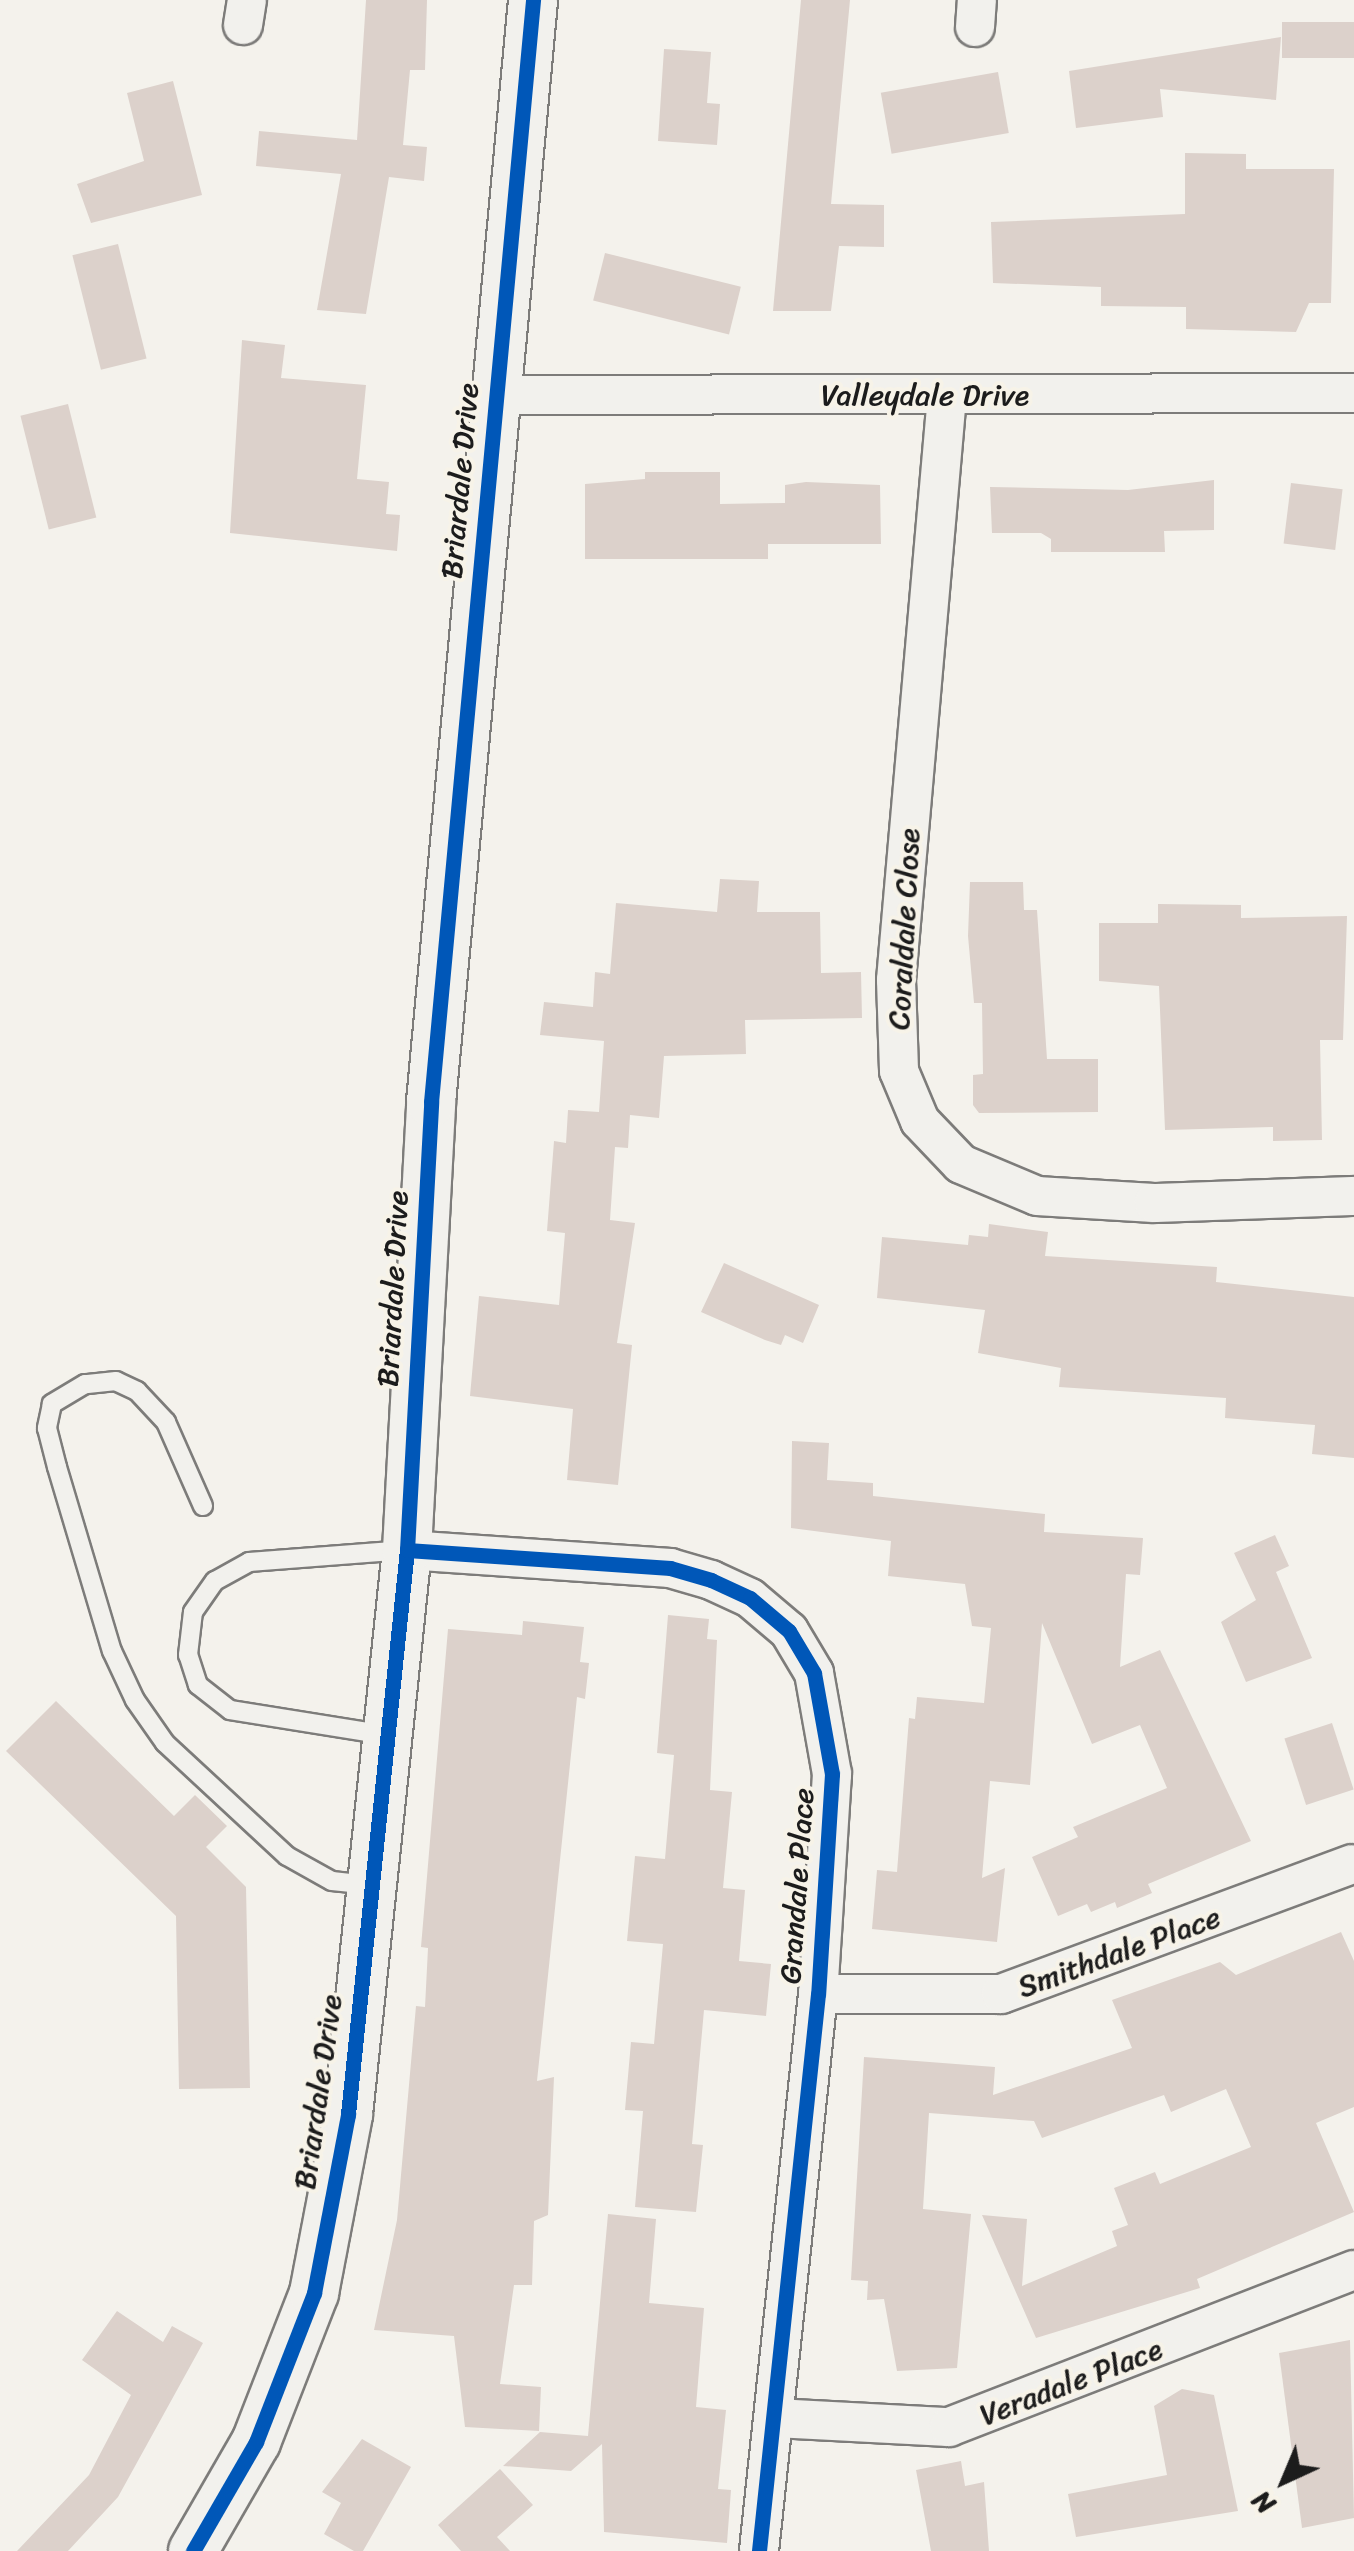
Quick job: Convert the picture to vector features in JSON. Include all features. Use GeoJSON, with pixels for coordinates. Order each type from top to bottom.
{"type":"FeatureCollection","features":[{"type":"Feature","properties":{"kind":"street","name":"Briardale Drive"},"geometry":{"type":"LineString","coordinates":[[193,2551],[256,2442],[314,2292],[348,2114],[406,1550],[431,1102],[533,0]]}},
{"type":"Feature","properties":{"kind":"street","name":"Valleydale Drive"},"geometry":{"type":"LineString","coordinates":[[496,394],[1354,393]]}},
{"type":"Feature","properties":{"kind":"street","name":"Coraldale Close"},"geometry":{"type":"LineString","coordinates":[[946,396],[896,980],[900,1071],[920,1121],[961,1164],[1038,1196],[1154,1203],[1354,1196]]}},
{"type":"Feature","properties":{"kind":"street","name":"Grandale Place"},"geometry":{"type":"LineString","coordinates":[[406,1550],[670,1568],[750,1598],[789,1632],[814,1673],[832,1774],[818,1994],[759,2551]]}},
{"type":"Feature","properties":{"kind":"street","name":"Smithdale Place"},"geometry":{"type":"LineString","coordinates":[[818,1994],[1001,1994],[1352,1864]]}},
{"type":"Feature","properties":{"kind":"street","name":"Veradale Place"},"geometry":{"type":"LineString","coordinates":[[776,2418],[949,2427],[1354,2270]]}},
{"type":"Feature","properties":{"kind":"lane"},"geometry":{"type":"LineString","coordinates":[[203,1506],[166,1422],[137,1391],[116,1381],[85,1384],[52,1404],[47,1428],[57,1467],[112,1651],[135,1700],[165,1744],[287,1856],[332,1881],[372,1885]]}},
{"type":"Feature","properties":{"kind":"lane"},"geometry":{"type":"LineString","coordinates":[[387,1735],[230,1710],[198,1685],[188,1655],[193,1612],[215,1581],[249,1562],[406,1550]]}},
{"type":"Feature","properties":{"kind":"building"},"geometry":{"type":"Polygon","coordinates":[[[366,0],[427,0],[425,70],[410,70],[403,145],[427,147],[424,181],[389,177],[366,314],[317,310],[341,174],[256,166],[259,131],[357,140],[366,0]]]}},
{"type":"Feature","properties":{"kind":"building"},"geometry":{"type":"Polygon","coordinates":[[[801,0],[850,0],[831,204],[884,205],[884,247],[839,246],[831,311],[773,311],[801,0]]]}},
{"type":"Feature","properties":{"kind":"building"},"geometry":{"type":"Polygon","coordinates":[[[1282,22],[1354,22],[1354,58],[1282,58],[1282,22]]]}},
{"type":"Feature","properties":{"kind":"building"},"geometry":{"type":"Polygon","coordinates":[[[1281,37],[1276,100],[1160,89],[1163,117],[1076,128],[1069,71],[1281,37]]]}},
{"type":"Feature","properties":{"kind":"building"},"geometry":{"type":"Polygon","coordinates":[[[664,49],[711,52],[707,103],[720,104],[717,145],[658,141],[664,49]]]}},
{"type":"Feature","properties":{"kind":"building"},"geometry":{"type":"Polygon","coordinates":[[[998,72],[1009,133],[892,154],[881,93],[998,72]]]}},
{"type":"Feature","properties":{"kind":"building"},"geometry":{"type":"Polygon","coordinates":[[[173,81],[202,195],[91,223],[77,184],[144,161],[127,93],[173,81]]]}},
{"type":"Feature","properties":{"kind":"building"},"geometry":{"type":"Polygon","coordinates":[[[1185,153],[1246,154],[1246,169],[1334,169],[1331,303],[1309,303],[1296,332],[1186,329],[1186,307],[1101,306],[1101,287],[993,283],[991,222],[1185,214],[1185,153]]]}},
{"type":"Feature","properties":{"kind":"building"},"geometry":{"type":"Polygon","coordinates":[[[118,244],[147,358],[101,370],[72,255],[118,244]]]}},
{"type":"Feature","properties":{"kind":"building"},"geometry":{"type":"Polygon","coordinates":[[[605,253],[741,287],[729,334],[593,301],[605,253]]]}},
{"type":"Feature","properties":{"kind":"building"},"geometry":{"type":"Polygon","coordinates":[[[242,340],[285,345],[281,378],[366,385],[357,479],[389,482],[386,514],[400,515],[397,551],[230,533],[242,340]]]}},
{"type":"Feature","properties":{"kind":"building"},"geometry":{"type":"Polygon","coordinates":[[[68,404],[96,518],[49,529],[20,416],[68,404]]]}},
{"type":"Feature","properties":{"kind":"building"},"geometry":{"type":"Polygon","coordinates":[[[645,472],[720,472],[720,504],[785,503],[785,485],[806,482],[880,485],[881,544],[768,544],[768,559],[585,559],[585,484],[645,479],[645,472]]]}},
{"type":"Feature","properties":{"kind":"building"},"geometry":{"type":"Polygon","coordinates":[[[1214,480],[1214,530],[1164,531],[1165,552],[1051,552],[1051,539],[1041,533],[992,533],[990,487],[1128,490],[1214,480]]]}},
{"type":"Feature","properties":{"kind":"building"},"geometry":{"type":"Polygon","coordinates":[[[1291,483],[1343,489],[1335,550],[1284,544],[1291,483]]]}},
{"type":"Feature","properties":{"kind":"building"},"geometry":{"type":"Polygon","coordinates":[[[720,879],[759,881],[757,912],[820,912],[821,973],[861,972],[862,1018],[745,1020],[746,1054],[664,1056],[659,1118],[630,1115],[628,1148],[615,1147],[610,1220],[635,1223],[617,1343],[632,1345],[618,1485],[567,1480],[573,1409],[470,1396],[479,1296],[559,1305],[565,1233],[547,1231],[554,1141],[566,1143],[568,1110],[599,1112],[604,1041],[540,1035],[544,1002],[593,1007],[595,972],[610,974],[616,903],[717,912],[720,879]]]}},
{"type":"Feature","properties":{"kind":"building"},"geometry":{"type":"Polygon","coordinates":[[[970,882],[1023,882],[1024,910],[1037,910],[1047,1059],[1098,1059],[1098,1112],[979,1113],[973,1105],[973,1075],[983,1074],[982,1003],[974,1003],[968,936],[970,882]]]}},
{"type":"Feature","properties":{"kind":"building"},"geometry":{"type":"Polygon","coordinates":[[[1158,904],[1241,905],[1241,918],[1347,916],[1343,1040],[1320,1040],[1322,1140],[1273,1141],[1273,1127],[1165,1130],[1159,986],[1099,981],[1099,923],[1158,923],[1158,904]]]}},
{"type":"Feature","properties":{"kind":"building"},"geometry":{"type":"Polygon","coordinates":[[[989,1224],[1048,1232],[1045,1256],[1217,1267],[1216,1282],[1354,1297],[1354,1458],[1312,1454],[1315,1425],[1225,1418],[1226,1398],[1059,1387],[1061,1368],[978,1353],[985,1310],[877,1298],[882,1237],[968,1245],[969,1235],[988,1237],[989,1224]]]}},
{"type":"Feature","properties":{"kind":"building"},"geometry":{"type":"Polygon","coordinates":[[[724,1263],[819,1305],[803,1343],[785,1335],[781,1345],[701,1312],[724,1263]]]}},
{"type":"Feature","properties":{"kind":"building"},"geometry":{"type":"Polygon","coordinates":[[[792,1441],[829,1443],[827,1480],[873,1483],[873,1496],[1045,1514],[1044,1532],[1143,1538],[1140,1575],[1126,1574],[1120,1667],[1160,1650],[1251,1841],[1148,1884],[1152,1893],[1117,1908],[1115,1902],[1091,1912],[1087,1904],[1058,1916],[1032,1857],[1078,1837],[1073,1827],[1167,1788],[1140,1725],[1092,1744],[1042,1623],[1030,1785],[990,1781],[982,1878],[1005,1868],[997,1942],[872,1929],[877,1870],[897,1872],[909,1718],[915,1719],[917,1697],[984,1703],[991,1628],[972,1626],[965,1584],[888,1576],[891,1541],[791,1528],[792,1441]]]}},
{"type":"Feature","properties":{"kind":"building"},"geometry":{"type":"Polygon","coordinates":[[[1275,1535],[1289,1566],[1276,1572],[1312,1658],[1246,1682],[1221,1622],[1256,1600],[1234,1553],[1275,1535]]]}},
{"type":"Feature","properties":{"kind":"building"},"geometry":{"type":"Polygon","coordinates":[[[668,1615],[709,1619],[707,1639],[717,1640],[710,1790],[732,1792],[723,1888],[745,1890],[739,1961],[771,1964],[766,2016],[704,2010],[692,2144],[703,2145],[696,2212],[635,2207],[643,2111],[625,2110],[631,2042],[654,2044],[663,1944],[627,1941],[635,1856],[665,1859],[674,1755],[657,1753],[668,1615]]]}},
{"type":"Feature","properties":{"kind":"building"},"geometry":{"type":"Polygon","coordinates":[[[523,1621],[584,1627],[580,1662],[589,1663],[585,1699],[577,1697],[537,2081],[554,2077],[548,2215],[534,2221],[532,2285],[514,2285],[500,2384],[541,2387],[539,2431],[465,2427],[454,2336],[374,2330],[397,2220],[416,2006],[425,2007],[428,1948],[421,1947],[448,1629],[522,1635],[523,1621]]]}},
{"type":"Feature","properties":{"kind":"building"},"geometry":{"type":"Polygon","coordinates":[[[56,1701],[174,1816],[195,1795],[227,1826],[206,1847],[246,1887],[250,2088],[179,2089],[176,1916],[6,1751],[56,1701]]]}},
{"type":"Feature","properties":{"kind":"building"},"geometry":{"type":"Polygon","coordinates":[[[1332,1723],[1354,1790],[1306,1805],[1284,1738],[1332,1723]]]}},
{"type":"Feature","properties":{"kind":"building"},"geometry":{"type":"Polygon","coordinates":[[[1341,1932],[1354,1961],[1354,2107],[1316,2123],[1354,2212],[1197,2279],[1200,2288],[1036,2338],[982,2215],[1027,2219],[1022,2286],[1117,2246],[1112,2231],[1128,2225],[1114,2188],[1155,2172],[1160,2184],[1251,2147],[1226,2089],[1171,2112],[1164,2095],[1042,2138],[1034,2121],[929,2113],[923,2209],[971,2214],[957,2368],[897,2371],[884,2299],[867,2300],[868,2281],[851,2280],[864,2057],[995,2067],[993,2095],[1132,2048],[1112,2000],[1220,1962],[1236,1975],[1341,1932]]]}},
{"type":"Feature","properties":{"kind":"building"},"geometry":{"type":"Polygon","coordinates":[[[608,2214],[656,2219],[649,2303],[704,2308],[696,2407],[726,2410],[718,2489],[731,2490],[727,2543],[604,2532],[602,2444],[571,2471],[503,2466],[540,2432],[588,2436],[608,2214]]]}},
{"type":"Feature","properties":{"kind":"building"},"geometry":{"type":"Polygon","coordinates":[[[117,2311],[163,2342],[172,2326],[203,2343],[118,2497],[68,2551],[17,2551],[89,2475],[131,2395],[82,2360],[117,2311]]]}},
{"type":"Feature","properties":{"kind":"building"},"geometry":{"type":"Polygon","coordinates":[[[1350,2340],[1354,2518],[1302,2528],[1279,2353],[1350,2340]]]}},
{"type":"Feature","properties":{"kind":"building"},"geometry":{"type":"Polygon","coordinates":[[[1182,2389],[1214,2395],[1238,2511],[1076,2537],[1068,2494],[1167,2475],[1154,2406],[1182,2389]]]}},
{"type":"Feature","properties":{"kind":"building"},"geometry":{"type":"Polygon","coordinates":[[[362,2439],[411,2467],[363,2551],[354,2551],[324,2534],[341,2503],[322,2492],[362,2439]]]}},
{"type":"Feature","properties":{"kind":"building"},"geometry":{"type":"Polygon","coordinates":[[[961,2461],[965,2486],[984,2482],[989,2551],[931,2551],[916,2470],[961,2461]]]}},
{"type":"Feature","properties":{"kind":"building"},"geometry":{"type":"Polygon","coordinates":[[[500,2469],[533,2505],[497,2537],[510,2551],[461,2551],[438,2525],[500,2469]]]}},
{"type":"Feature","properties":{"kind":"cycle path"},"geometry":{"type":"LineString","coordinates":[[193,2551],[256,2442],[314,2293],[348,2114],[407,1550],[431,1102],[533,0]]}},
{"type":"Feature","properties":{"kind":"cycle path"},"geometry":{"type":"LineString","coordinates":[[407,1550],[670,1568],[711,1580],[750,1598],[789,1631],[814,1673],[832,1774],[818,1994],[759,2551]]}}]}
